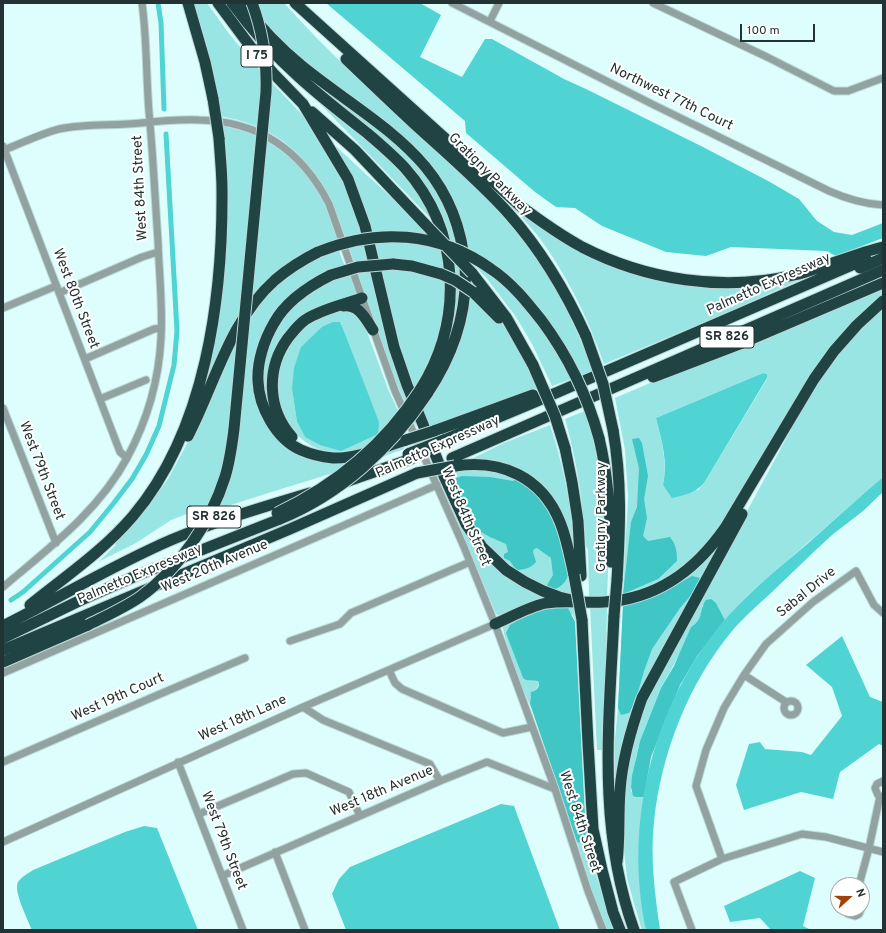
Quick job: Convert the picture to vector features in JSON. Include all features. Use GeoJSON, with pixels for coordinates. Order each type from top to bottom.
{"type":"FeatureCollection","features":[{"type":"Feature","properties":{"kind":"highway"},"geometry":{"type":"LineString","coordinates":[[159,479],[178,443],[190,413],[203,368],[218,285],[222,236],[222,187],[213,99],[205,62],[188,3]]}},
{"type":"Feature","properties":{"kind":"highway","name":"I 75"},"geometry":{"type":"LineString","coordinates":[[218,3],[231,23],[256,54],[303,104]]}},
{"type":"Feature","properties":{"kind":"highway"},"geometry":{"type":"LineString","coordinates":[[232,3],[250,27],[272,52],[396,159],[412,176],[431,207],[440,227],[448,255],[451,280],[450,307],[447,328],[441,350],[424,392]]}},
{"type":"Feature","properties":{"kind":"highway"},"geometry":{"type":"LineString","coordinates":[[3,638],[121,582],[279,516],[323,488],[357,463],[388,432],[410,405],[424,392],[442,371],[454,344],[460,326],[465,296],[465,272],[462,246],[458,227],[447,200],[432,174],[407,146],[295,60],[272,38],[242,3]]}},
{"type":"Feature","properties":{"kind":"highway"},"geometry":{"type":"LineString","coordinates":[[3,662],[88,625],[120,609],[158,582],[173,567],[192,542],[212,510],[221,489],[228,466],[235,418],[266,92],[266,65],[262,36],[252,3]]}},
{"type":"Feature","properties":{"kind":"highway"},"geometry":{"type":"LineString","coordinates":[[294,3],[519,205],[544,223],[582,246],[617,262],[677,279],[733,283],[793,276],[883,247]]}},
{"type":"Feature","properties":{"kind":"highway","name":"Gratigny Parkway"},"geometry":{"type":"LineString","coordinates":[[294,3],[307,21],[374,86],[479,183],[509,215],[534,246],[556,278],[574,310],[586,336],[601,377],[614,430],[620,493],[614,580]]}},
{"type":"Feature","properties":{"kind":"highway"},"geometry":{"type":"LineString","coordinates":[[303,104],[336,157],[356,199],[369,241],[394,348],[406,385],[466,524],[482,547],[506,570],[543,591],[576,601]]}},
{"type":"Feature","properties":{"kind":"highway","name":"Gratigny Parkway"},"geometry":{"type":"LineString","coordinates":[[303,104],[355,150],[472,273],[506,317],[520,340],[533,365],[552,410],[565,448],[578,521],[577,576],[582,620],[593,829],[603,877],[620,930]]}},
{"type":"Feature","properties":{"kind":"highway"},"geometry":{"type":"LineString","coordinates":[[30,605],[80,567],[108,542],[134,515],[182,449],[240,323],[258,298],[274,281],[292,266],[331,247],[355,240],[373,237],[415,238],[443,244],[474,258],[491,268],[524,299],[546,326],[564,353],[582,390],[598,438],[604,462],[609,496],[614,580],[614,616],[608,754],[608,799],[613,842],[629,916],[634,930]]}},
{"type":"Feature","properties":{"kind":"highway","name":"Palmetto Expressway"},"geometry":{"type":"LineString","coordinates":[[3,618],[124,556],[184,529],[244,507],[410,456],[445,443],[585,380],[883,252]]}},
{"type":"Feature","properties":{"kind":"highway"},"geometry":{"type":"LineString","coordinates":[[445,443],[538,407],[883,258]]}},
{"type":"Feature","properties":{"kind":"highway"},"geometry":{"type":"LineString","coordinates":[[520,340],[473,292],[455,280],[441,274],[412,266],[393,264],[358,267],[331,275],[310,287],[284,308],[265,341],[260,359],[258,380],[260,396],[264,410],[279,433],[300,450],[334,458],[361,454],[538,394],[585,380]]}},
{"type":"Feature","properties":{"kind":"highway","name":"Palmetto Expressway"},"geometry":{"type":"LineString","coordinates":[[3,650],[283,532],[417,473],[453,462],[572,405],[883,270]]}},
{"type":"Feature","properties":{"kind":"highway"},"geometry":{"type":"LineString","coordinates":[[572,405],[592,403],[742,343],[883,283]]}},
{"type":"Feature","properties":{"kind":"highway"},"geometry":{"type":"LineString","coordinates":[[322,456],[301,445],[286,430],[275,408],[272,393],[272,377],[276,360],[283,344],[292,332],[304,321],[318,313],[362,298]]}},
{"type":"Feature","properties":{"kind":"highway"},"geometry":{"type":"LineString","coordinates":[[495,624],[542,604],[576,601],[614,601],[641,595],[667,585],[689,570],[709,550],[725,528],[814,379],[834,351],[883,301]]}},
{"type":"Feature","properties":{"kind":"highway"},"geometry":{"type":"LineString","coordinates":[[336,307],[348,306],[359,310],[373,330]]}},
{"type":"Feature","properties":{"kind":"highway"},"geometry":{"type":"LineString","coordinates":[[617,862],[619,844],[620,791],[624,760],[632,728],[642,698],[766,470],[796,410]]}},
{"type":"Feature","properties":{"kind":"highway"},"geometry":{"type":"LineString","coordinates":[[3,626],[115,567],[172,540],[229,518],[357,478],[410,456]]}},
{"type":"Feature","properties":{"kind":"highway"},"geometry":{"type":"LineString","coordinates":[[453,462],[500,467],[522,477],[539,490],[550,504],[560,522],[577,576]]}},
{"type":"Feature","properties":{"kind":"highway"},"geometry":{"type":"LineString","coordinates":[[3,630],[112,579],[279,516]]}},
{"type":"Feature","properties":{"kind":"street","name":"West 84th Street"},"geometry":{"type":"LineString","coordinates":[[142,3],[158,252]]}},
{"type":"Feature","properties":{"kind":"street","name":"Northwest 77th Court"},"geometry":{"type":"LineString","coordinates":[[452,3],[829,191],[848,199],[870,204],[883,205]]}},
{"type":"Feature","properties":{"kind":"street"},"geometry":{"type":"LineString","coordinates":[[490,21],[498,3]]}},
{"type":"Feature","properties":{"kind":"street"},"geometry":{"type":"LineString","coordinates":[[653,3],[767,57],[834,91],[848,91],[883,78]]}},
{"type":"Feature","properties":{"kind":"street","name":"West 84th Street"},"geometry":{"type":"LineString","coordinates":[[150,122],[200,120],[230,123],[260,134],[296,157],[314,178],[326,199],[396,391],[470,562],[495,624],[555,789],[588,891],[603,930]]}},
{"type":"Feature","properties":{"kind":"street"},"geometry":{"type":"LineString","coordinates":[[4,148],[58,130],[89,125],[150,122]]}},
{"type":"Feature","properties":{"kind":"street","name":"West 80th Street"},"geometry":{"type":"LineString","coordinates":[[4,148],[120,452],[127,458]]}},
{"type":"Feature","properties":{"kind":"street"},"geometry":{"type":"LineString","coordinates":[[3,308],[158,252],[162,328],[159,364],[152,398],[140,432],[127,458],[99,500],[78,523],[56,543],[3,587]]}},
{"type":"Feature","properties":{"kind":"street"},"geometry":{"type":"LineString","coordinates":[[85,359],[162,328]]}},
{"type":"Feature","properties":{"kind":"street"},"geometry":{"type":"LineString","coordinates":[[100,399],[146,380]]}},
{"type":"Feature","properties":{"kind":"street","name":"West 79th Street"},"geometry":{"type":"LineString","coordinates":[[3,408],[56,543]]}},
{"type":"Feature","properties":{"kind":"street","name":"West 20th Avenue"},"geometry":{"type":"LineString","coordinates":[[3,673],[437,485]]}},
{"type":"Feature","properties":{"kind":"street"},"geometry":{"type":"LineString","coordinates":[[290,641],[340,624],[351,613],[470,562]]}},
{"type":"Feature","properties":{"kind":"street","name":"Sabal Drive"},"geometry":{"type":"LineString","coordinates":[[722,859],[696,786],[706,750],[724,708],[744,675],[766,644],[813,602],[856,571],[874,605],[883,613]]}},
{"type":"Feature","properties":{"kind":"street","name":"West 18th Lane"},"geometry":{"type":"LineString","coordinates":[[3,842],[178,762],[495,624]]}},
{"type":"Feature","properties":{"kind":"street","name":"West 19th Court"},"geometry":{"type":"LineString","coordinates":[[3,762],[245,658]]}},
{"type":"Feature","properties":{"kind":"street"},"geometry":{"type":"LineString","coordinates":[[389,670],[395,684],[402,690],[503,733],[532,726]]}},
{"type":"Feature","properties":{"kind":"street"},"geometry":{"type":"LineString","coordinates":[[744,675],[786,702]]}},
{"type":"Feature","properties":{"kind":"street"},"geometry":{"type":"LineString","coordinates":[[303,707],[323,720],[430,764],[440,781]]}},
{"type":"Feature","properties":{"kind":"street","name":"West 79th Street"},"geometry":{"type":"LineString","coordinates":[[178,762],[243,930]]}},
{"type":"Feature","properties":{"kind":"street","name":"West 18th Avenue"},"geometry":{"type":"LineString","coordinates":[[222,876],[487,762],[555,789]]}},
{"type":"Feature","properties":{"kind":"street"},"geometry":{"type":"LineString","coordinates":[[199,814],[293,774],[306,773],[349,792],[360,816]]}},
{"type":"Feature","properties":{"kind":"street"},"geometry":{"type":"LineString","coordinates":[[861,877],[882,797],[876,793],[876,788],[878,784],[883,781]]}},
{"type":"Feature","properties":{"kind":"street"},"geometry":{"type":"LineString","coordinates":[[692,930],[674,882],[722,859],[802,834],[826,837],[883,852]]}},
{"type":"Feature","properties":{"kind":"street"},"geometry":{"type":"LineString","coordinates":[[275,852],[305,930]]}},
{"type":"Feature","properties":{"kind":"shaded area"},"geometry":{"type":"Polygon","coordinates":[[[192,3],[207,3],[230,35],[257,67],[311,124],[352,193],[418,425],[416,426],[389,365],[345,236],[320,181],[302,158],[280,139],[253,125],[219,116],[192,3]]]}},
{"type":"Feature","properties":{"kind":"shaded area"},"geometry":{"type":"Polygon","coordinates":[[[257,3],[284,3],[342,63],[500,213],[541,265],[561,298],[578,333],[593,370],[552,386],[532,344],[516,317],[488,280],[469,259],[434,173],[327,83],[265,27],[257,3]]]}},
{"type":"Feature","properties":{"kind":"shaded area"},"geometry":{"type":"Polygon","coordinates":[[[326,3],[420,3],[441,15],[420,57],[462,77],[485,39],[492,39],[564,79],[703,147],[770,182],[799,199],[817,221],[834,232],[852,235],[883,223],[883,238],[836,256],[826,251],[731,247],[706,256],[666,252],[602,226],[575,208],[556,207],[535,192],[466,133],[465,121],[326,3]]]}},
{"type":"Feature","properties":{"kind":"shaded area"},"geometry":{"type":"Polygon","coordinates":[[[292,63],[394,139],[433,184],[451,219],[457,246],[448,237],[435,203],[292,63]]]}},
{"type":"Feature","properties":{"kind":"shaded area"},"geometry":{"type":"Polygon","coordinates":[[[306,89],[371,142],[411,180],[435,223],[306,89]]]}},
{"type":"Feature","properties":{"kind":"shaded area"},"geometry":{"type":"Polygon","coordinates":[[[221,126],[236,129],[264,140],[278,148],[301,168],[319,193],[338,242],[270,281],[198,407],[219,300],[227,236],[227,194],[221,126]]]}},
{"type":"Feature","properties":{"kind":"shaded area"},"geometry":{"type":"Polygon","coordinates":[[[328,139],[395,201],[429,237],[371,234],[328,139]]]}},
{"type":"Feature","properties":{"kind":"shaded area"},"geometry":{"type":"Polygon","coordinates":[[[498,193],[539,222],[674,283],[696,287],[697,285],[804,278],[717,317],[604,364],[576,297],[549,251],[519,214],[498,193]]]}},
{"type":"Feature","properties":{"kind":"shaded area"},"geometry":{"type":"Polygon","coordinates":[[[384,239],[438,246],[445,253],[448,273],[377,261],[373,240],[384,239]]]}},
{"type":"Feature","properties":{"kind":"shaded area"},"geometry":{"type":"Polygon","coordinates":[[[338,248],[345,267],[293,297],[258,360],[269,425],[320,459],[402,445],[404,449],[191,519],[189,513],[171,520],[136,543],[98,562],[116,545],[115,544],[138,520],[168,479],[197,425],[241,331],[266,294],[301,265],[338,248]]]}},
{"type":"Feature","properties":{"kind":"shaded area"},"geometry":{"type":"Polygon","coordinates":[[[453,262],[462,270],[457,324],[439,365],[454,309],[455,285],[453,262]]]}},
{"type":"Feature","properties":{"kind":"shaded area"},"geometry":{"type":"Polygon","coordinates":[[[379,268],[403,268],[448,281],[444,317],[433,354],[413,394],[408,382],[379,268]]]}},
{"type":"Feature","properties":{"kind":"shaded area"},"geometry":{"type":"Polygon","coordinates":[[[349,273],[356,293],[354,296],[321,309],[279,349],[275,418],[267,405],[263,378],[264,363],[273,335],[288,310],[298,301],[322,285],[349,273]]]}},
{"type":"Feature","properties":{"kind":"shaded area"},"geometry":{"type":"Polygon","coordinates":[[[883,285],[883,298],[846,334],[715,539],[667,581],[623,595],[628,496],[625,450],[615,398],[657,380],[663,380],[883,285]],[[763,373],[656,418],[664,459],[663,485],[698,490],[704,483],[767,379],[767,374],[763,373]]]}},
{"type":"Feature","properties":{"kind":"shaded area"},"geometry":{"type":"Polygon","coordinates":[[[469,293],[487,308],[503,325],[515,343],[538,391],[427,429],[422,408],[469,293]]]}},
{"type":"Feature","properties":{"kind":"shaded area"},"geometry":{"type":"Polygon","coordinates":[[[883,304],[883,477],[749,594],[725,620],[716,603],[702,605],[701,618],[691,627],[683,648],[661,688],[640,741],[631,791],[636,797],[644,797],[639,847],[641,897],[646,930],[642,930],[627,878],[623,842],[623,810],[627,764],[645,701],[816,383],[842,346],[883,304]]]}},
{"type":"Feature","properties":{"kind":"shaded area"},"geometry":{"type":"Polygon","coordinates":[[[349,309],[363,321],[388,389],[399,413],[363,451],[334,453],[312,446],[293,431],[279,402],[277,383],[280,365],[287,348],[298,334],[312,322],[329,314],[349,309]],[[340,322],[292,389],[297,422],[305,437],[378,422],[340,322]]]}},
{"type":"Feature","properties":{"kind":"shaded area"},"geometry":{"type":"Polygon","coordinates":[[[333,322],[340,322],[379,422],[378,434],[341,451],[320,445],[305,437],[297,422],[292,389],[294,368],[301,347],[322,327],[333,322]]]}},
{"type":"Feature","properties":{"kind":"shaded area"},"geometry":{"type":"Polygon","coordinates":[[[763,373],[767,374],[767,378],[704,483],[685,495],[672,498],[663,485],[665,460],[656,418],[763,373]]]}},
{"type":"Feature","properties":{"kind":"shaded area"},"geometry":{"type":"Polygon","coordinates":[[[587,410],[598,446],[609,547],[607,598],[589,598],[588,550],[586,546],[576,466],[565,419],[587,410]]]}},
{"type":"Feature","properties":{"kind":"shaded area"},"geometry":{"type":"Polygon","coordinates":[[[550,425],[564,476],[572,528],[575,563],[538,485],[467,461],[504,443],[550,425]]]}},
{"type":"Feature","properties":{"kind":"shaded area"},"geometry":{"type":"Polygon","coordinates":[[[639,438],[642,443],[648,476],[644,499],[647,518],[643,536],[648,541],[670,537],[676,548],[677,561],[658,579],[623,594],[631,522],[637,507],[639,468],[632,439],[639,438]]]}},
{"type":"Feature","properties":{"kind":"shaded area"},"geometry":{"type":"Polygon","coordinates":[[[472,468],[504,473],[528,485],[557,524],[573,597],[521,578],[479,540],[446,473],[472,468]]]}},
{"type":"Feature","properties":{"kind":"shaded area"},"geometry":{"type":"Polygon","coordinates":[[[438,475],[467,533],[550,600],[501,616],[496,614],[438,475]]]}},
{"type":"Feature","properties":{"kind":"shaded area"},"geometry":{"type":"Polygon","coordinates":[[[462,476],[490,477],[513,481],[517,478],[539,498],[547,507],[555,521],[563,544],[569,573],[563,584],[558,588],[548,591],[547,585],[553,575],[551,558],[537,548],[534,549],[533,552],[536,562],[532,566],[522,570],[516,570],[510,561],[504,558],[504,554],[508,552],[506,544],[474,528],[467,518],[453,479],[462,476]]]}},
{"type":"Feature","properties":{"kind":"shaded area"},"geometry":{"type":"Polygon","coordinates":[[[883,477],[883,492],[863,511],[832,535],[732,631],[702,674],[679,721],[663,771],[653,836],[655,890],[660,930],[646,930],[640,891],[639,851],[641,811],[649,771],[660,733],[675,696],[695,661],[718,628],[738,605],[771,574],[883,477]]]}},
{"type":"Feature","properties":{"kind":"shaded area"},"geometry":{"type":"Polygon","coordinates":[[[724,536],[648,681],[615,804],[615,738],[618,708],[623,604],[653,596],[678,583],[693,571],[724,536]]]}},
{"type":"Feature","properties":{"kind":"shaded area"},"geometry":{"type":"Polygon","coordinates":[[[692,576],[700,578],[699,586],[680,608],[652,649],[635,703],[629,713],[621,715],[618,708],[623,605],[641,601],[667,590],[692,576]]]}},
{"type":"Feature","properties":{"kind":"shaded area"},"geometry":{"type":"Polygon","coordinates":[[[711,599],[716,603],[725,620],[698,655],[680,685],[651,757],[644,797],[633,796],[631,787],[632,776],[640,741],[661,688],[674,666],[691,627],[698,621],[706,600],[711,599]]]}},
{"type":"Feature","properties":{"kind":"shaded area"},"geometry":{"type":"Polygon","coordinates":[[[574,604],[575,622],[573,615],[551,606],[518,620],[511,625],[507,633],[523,678],[538,681],[535,692],[530,697],[530,704],[510,653],[503,626],[546,605],[574,604]]]}},
{"type":"Feature","properties":{"kind":"shaded area"},"geometry":{"type":"Polygon","coordinates":[[[607,605],[606,670],[602,750],[597,750],[590,606],[607,605]]]}},
{"type":"Feature","properties":{"kind":"shaded area"},"geometry":{"type":"Polygon","coordinates":[[[551,606],[562,606],[568,608],[575,622],[586,834],[585,840],[580,843],[577,842],[530,704],[531,692],[538,688],[539,683],[538,681],[526,680],[523,678],[506,633],[510,625],[518,620],[551,606]]]}},
{"type":"Feature","properties":{"kind":"shaded area"},"geometry":{"type":"Polygon","coordinates":[[[842,636],[870,697],[883,702],[883,746],[879,744],[840,772],[833,799],[801,792],[744,810],[736,785],[749,744],[760,742],[765,749],[802,752],[811,755],[842,716],[832,687],[806,665],[842,636]]]}},
{"type":"Feature","properties":{"kind":"shaded area"},"geometry":{"type":"Polygon","coordinates":[[[501,804],[514,806],[560,930],[346,930],[332,894],[339,879],[350,867],[501,804]]]}},
{"type":"Feature","properties":{"kind":"shaded area"},"geometry":{"type":"Polygon","coordinates":[[[585,814],[593,865],[613,930],[606,930],[577,842],[580,843],[586,834],[585,814]]]}},
{"type":"Feature","properties":{"kind":"shaded area"},"geometry":{"type":"Polygon","coordinates":[[[144,826],[157,828],[198,930],[32,930],[19,899],[17,886],[21,878],[33,870],[125,832],[144,826]]]}},
{"type":"Feature","properties":{"kind":"shaded area"},"geometry":{"type":"Polygon","coordinates":[[[800,871],[815,878],[803,926],[811,930],[771,930],[760,918],[730,922],[724,906],[800,871]]]}},
{"type":"Feature","properties":{"kind":"waterway"},"geometry":{"type":"LineString","coordinates":[[158,3],[161,23],[164,109]]}},
{"type":"Feature","properties":{"kind":"waterway"},"geometry":{"type":"LineString","coordinates":[[11,600],[23,592],[90,532],[132,479],[146,455],[159,426],[174,365],[177,331],[166,134]]}}]}
